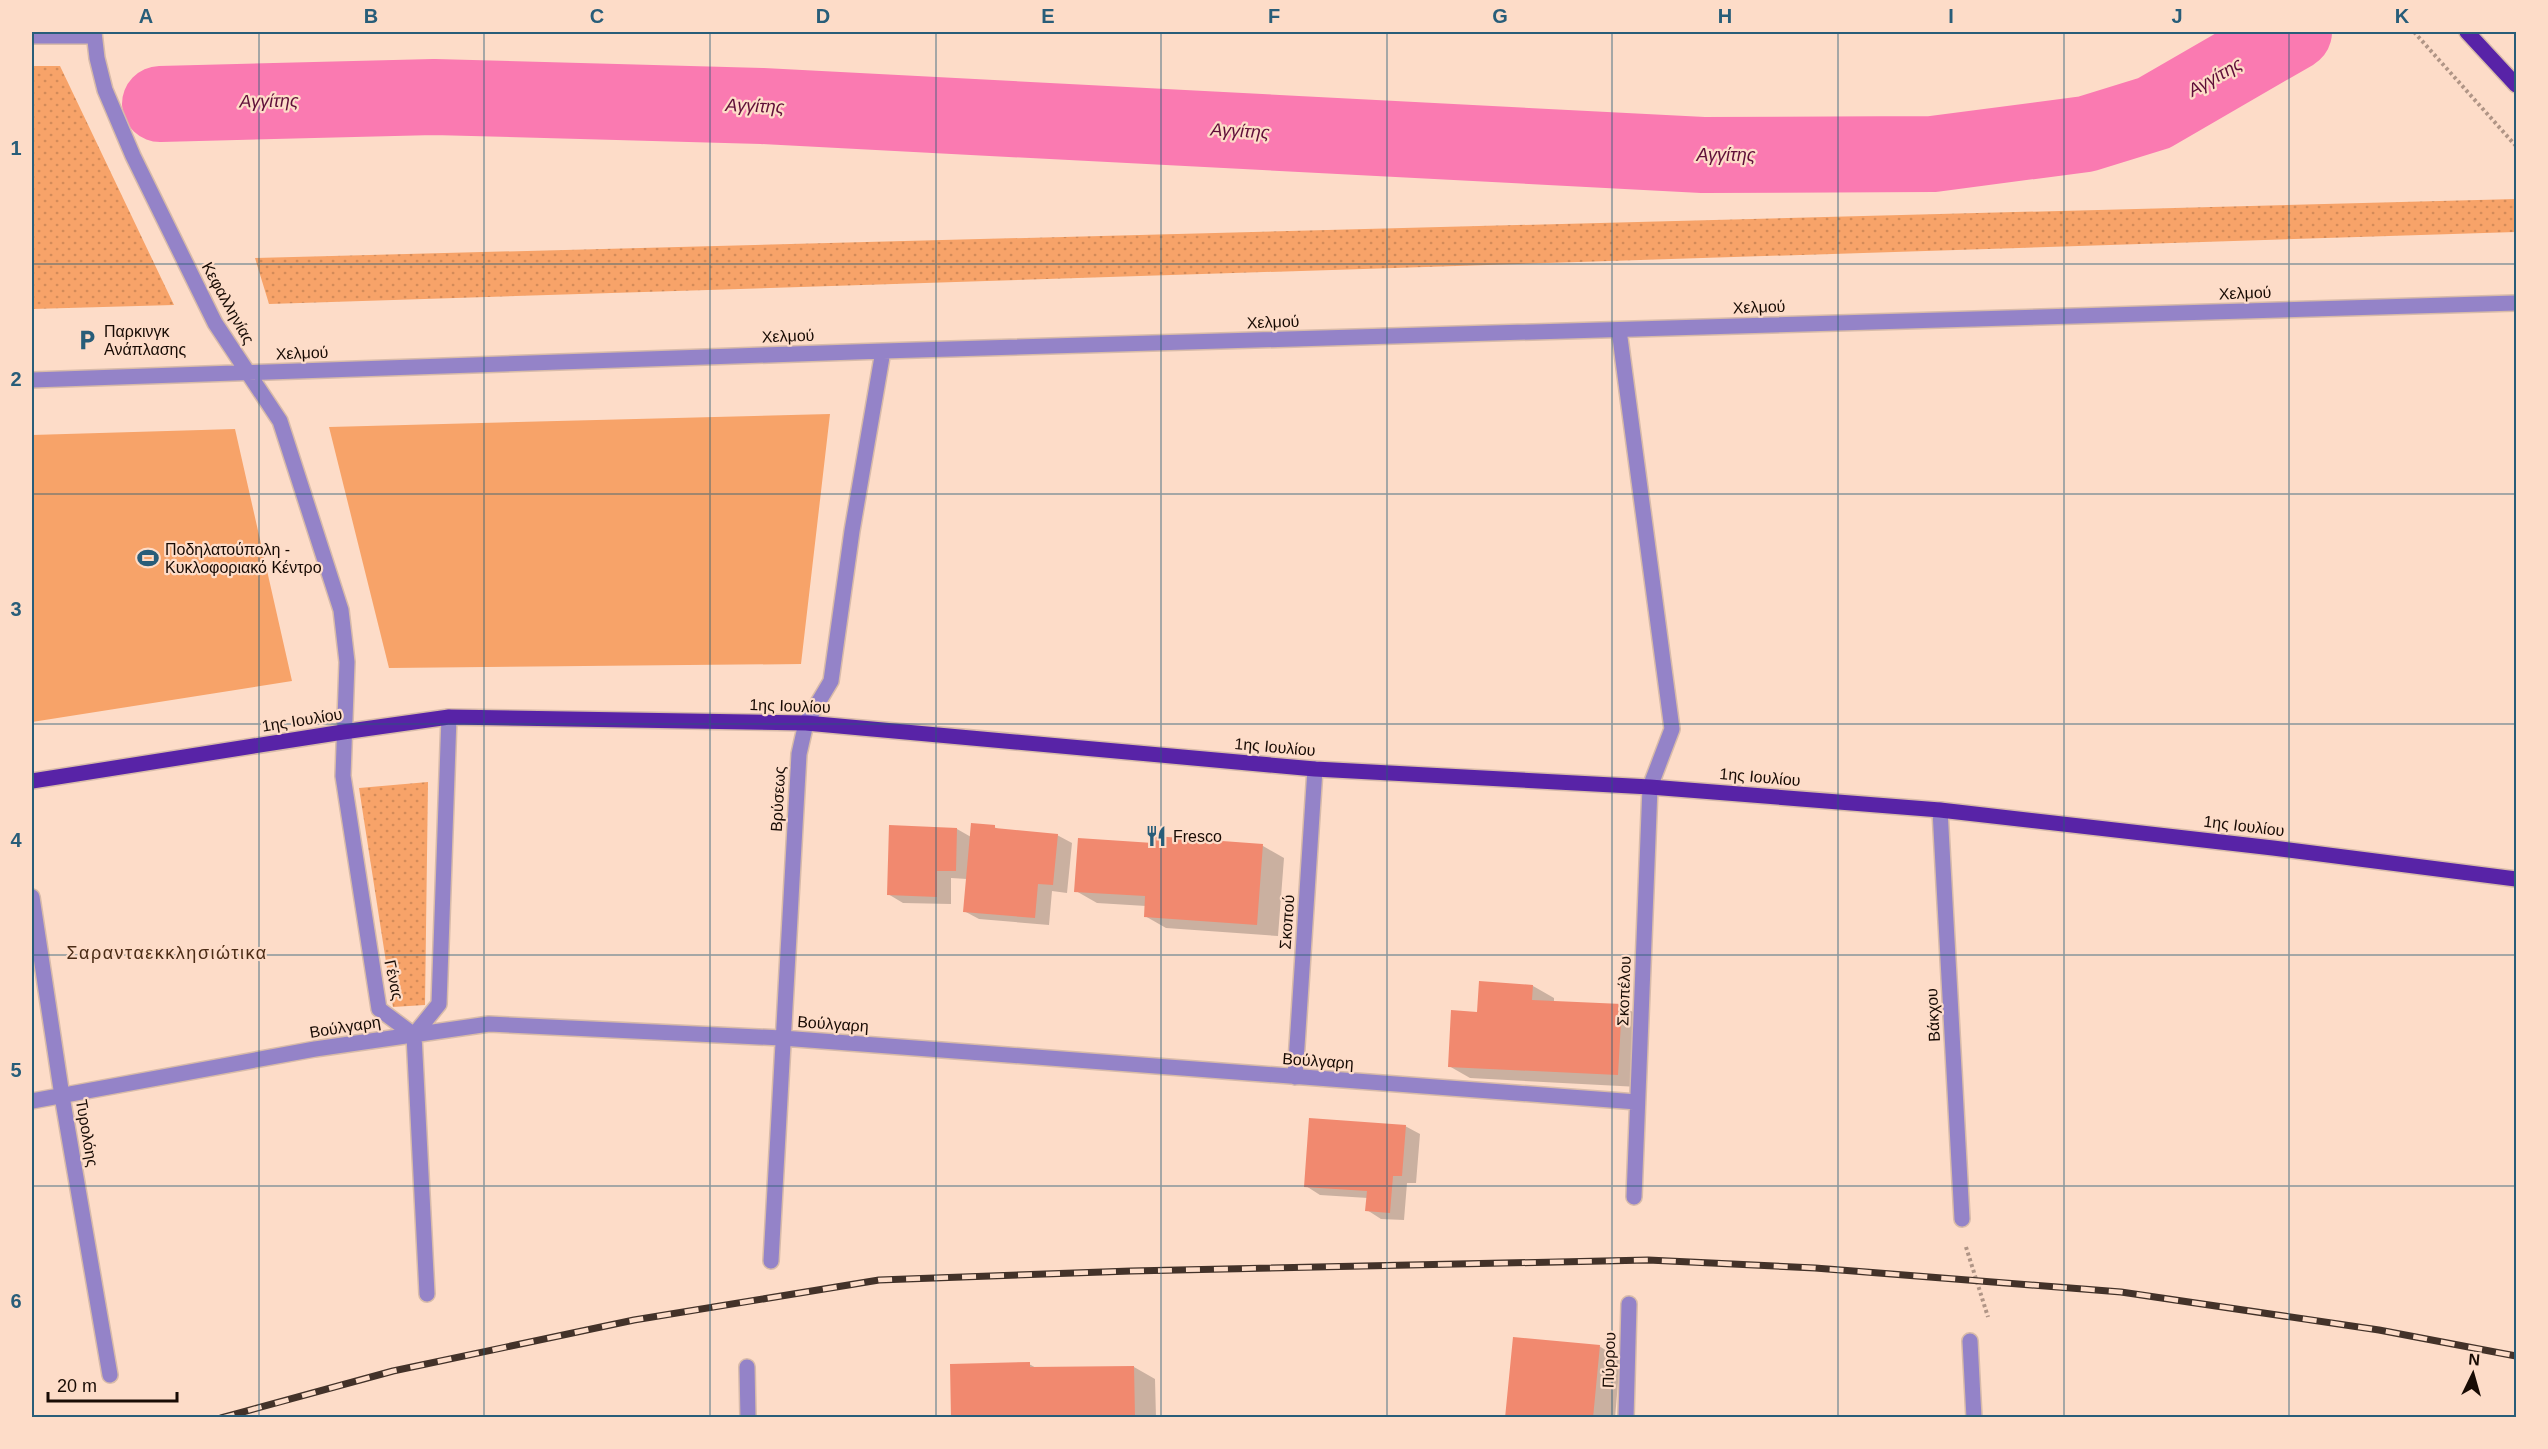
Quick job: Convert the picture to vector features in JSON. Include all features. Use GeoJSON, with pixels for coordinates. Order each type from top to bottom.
{"type":"FeatureCollection","features":[{"type":"Feature","properties":{"kind":"main road"},"geometry":{"type":"LineString","coordinates":[[2467,32],[2517,85]]}},
{"type":"Feature","properties":{"kind":"main road","name":"1ης Ιουλίου"},"geometry":{"type":"LineString","coordinates":[[32,781],[449,717],[806,723],[1315,769],[1650,787],[1940,810],[2284,849],[2517,879]]}},
{"type":"Feature","properties":{"kind":"street"},"geometry":{"type":"LineString","coordinates":[[32,36],[94,34]]}},
{"type":"Feature","properties":{"kind":"street","name":"Κεφαλληνίας"},"geometry":{"type":"LineString","coordinates":[[94,34],[101,74],[119,125],[215,323],[271,403],[284,428],[341,610],[348,662],[343,732]]}},
{"type":"Feature","properties":{"kind":"street","name":"Χελμού"},"geometry":{"type":"LineString","coordinates":[[32,380],[883,351],[2517,303]]}},
{"type":"Feature","properties":{"kind":"street","name":"Σκοπέλου"},"geometry":{"type":"LineString","coordinates":[[1619,330],[1672,729],[1650,787],[1634,1197]]}},
{"type":"Feature","properties":{"kind":"street","name":"Βρύσεως"},"geometry":{"type":"LineString","coordinates":[[771,1261],[799,754],[806,723],[831,681],[852,531],[883,351]]}},
{"type":"Feature","properties":{"kind":"street"},"geometry":{"type":"LineString","coordinates":[[428,1294],[414,1035],[439,1004],[449,717]]}},
{"type":"Feature","properties":{"kind":"street","name":"Γένας"},"geometry":{"type":"LineString","coordinates":[[343,732],[345,798],[379,1009],[414,1035]]}},
{"type":"Feature","properties":{"kind":"street","name":"Σκοπού"},"geometry":{"type":"LineString","coordinates":[[1295,1077],[1315,769]]}},
{"type":"Feature","properties":{"kind":"street","name":"Βάκχου"},"geometry":{"type":"LineString","coordinates":[[1940,810],[1962,1219]]}},
{"type":"Feature","properties":{"kind":"street","name":"Τυρολόης"},"geometry":{"type":"LineString","coordinates":[[32,897],[62,1096],[110,1375]]}},
{"type":"Feature","properties":{"kind":"street","name":"Βούλγαρη"},"geometry":{"type":"LineString","coordinates":[[32,1101],[315,1049],[498,1024],[782,1038],[1637,1102]]}},
{"type":"Feature","properties":{"kind":"street","name":"Πύρρου"},"geometry":{"type":"LineString","coordinates":[[1626,1418],[1629,1304]]}},
{"type":"Feature","properties":{"kind":"street"},"geometry":{"type":"LineString","coordinates":[[1970,1341],[1974,1418]]}},
{"type":"Feature","properties":{"kind":"street"},"geometry":{"type":"LineString","coordinates":[[747,1367],[748,1418]]}},
{"type":"Feature","properties":{"kind":"path"},"geometry":{"type":"LineString","coordinates":[[2414,32],[2517,146]]}},
{"type":"Feature","properties":{"kind":"path"},"geometry":{"type":"LineString","coordinates":[[1962,1219],[1966,1250],[1989,1319],[1988,1329],[1970,1341]]}},
{"type":"Feature","properties":{"kind":"shaded area"},"geometry":{"type":"Polygon","coordinates":[[[32,66],[60,66],[174,305],[32,309],[32,66]]]}},
{"type":"Feature","properties":{"kind":"shaded area"},"geometry":{"type":"Polygon","coordinates":[[[2516,199],[2516,232],[269,304],[255,258],[2516,199]]]}},
{"type":"Feature","properties":{"kind":"shaded area"},"geometry":{"type":"Polygon","coordinates":[[[830,414],[801,664],[389,668],[329,427],[830,414]]]}},
{"type":"Feature","properties":{"kind":"shaded area","name":"Ποδηλατούπολη - Κυκλοφοριακό Κέντρο"},"geometry":{"type":"Polygon","coordinates":[[[235,429],[292,681],[32,722],[32,435],[235,429]]]}},
{"type":"Feature","properties":{"kind":"shaded area"},"geometry":{"type":"Polygon","coordinates":[[[428,782],[425,1005],[393,1007],[359,788],[428,782]]]}},
{"type":"Feature","properties":{"kind":"building"},"geometry":{"type":"Polygon","coordinates":[[[971,823],[995,825],[995,828],[1058,834],[1053,885],[1038,884],[1035,918],[963,912],[971,823]]]}},
{"type":"Feature","properties":{"kind":"building"},"geometry":{"type":"Polygon","coordinates":[[[889,825],[957,828],[956,871],[937,871],[937,897],[887,895],[889,825]]]}},
{"type":"Feature","properties":{"kind":"building"},"geometry":{"type":"Polygon","coordinates":[[[1154,836],[1263,844],[1257,925],[1144,917],[1145,896],[1074,892],[1078,838],[1153,843],[1154,836]]]}},
{"type":"Feature","properties":{"kind":"building"},"geometry":{"type":"Polygon","coordinates":[[[1479,981],[1533,985],[1532,1000],[1622,1004],[1618,1075],[1448,1067],[1451,1010],[1477,1012],[1479,981]]]}},
{"type":"Feature","properties":{"kind":"building"},"geometry":{"type":"Polygon","coordinates":[[[1309,1118],[1406,1125],[1402,1176],[1393,1176],[1390,1213],[1365,1211],[1367,1191],[1304,1187],[1309,1118]]]}},
{"type":"Feature","properties":{"kind":"building"},"geometry":{"type":"Polygon","coordinates":[[[1513,1337],[1600,1345],[1593,1418],[1505,1418],[1513,1337]]]}},
{"type":"Feature","properties":{"kind":"building"},"geometry":{"type":"Polygon","coordinates":[[[1030,1362],[1030,1367],[1134,1366],[1135,1418],[951,1418],[950,1364],[1030,1362]]]}},
{"type":"Feature","properties":{"kind":"waterway","name":"Αγγίτης"},"geometry":{"type":"LineString","coordinates":[[160,104],[434,97],[762,106],[1703,155],[1933,154],[2086,134],[2154,113],[2294,32]]}},
{"type":"Feature","properties":{"kind":"railway"},"geometry":{"type":"LineString","coordinates":[[221,1418],[393,1371],[634,1320],[879,1280],[1131,1271],[1648,1260],[1815,1268],[2121,1292],[2379,1330],[2516,1356]]}},
{"type":"Feature","properties":{"kind":"place","name":"Παρκινγκ Ανάπλασης"},"geometry":{"type":"Point","coordinates":[87,340]}},
{"type":"Feature","properties":{"kind":"place","name":"Ποδηλατούπολη - Κυκλοφοριακό Κέντρο"},"geometry":{"type":"Point","coordinates":[148,558]}},
{"type":"Feature","properties":{"kind":"place","name":"Fresco"},"geometry":{"type":"Point","coordinates":[1156,836]}},
{"type":"Feature","properties":{"kind":"district","name":"Σαρανταεκκλησιώτικα"},"geometry":{"type":"Point","coordinates":[167,953]}}]}
